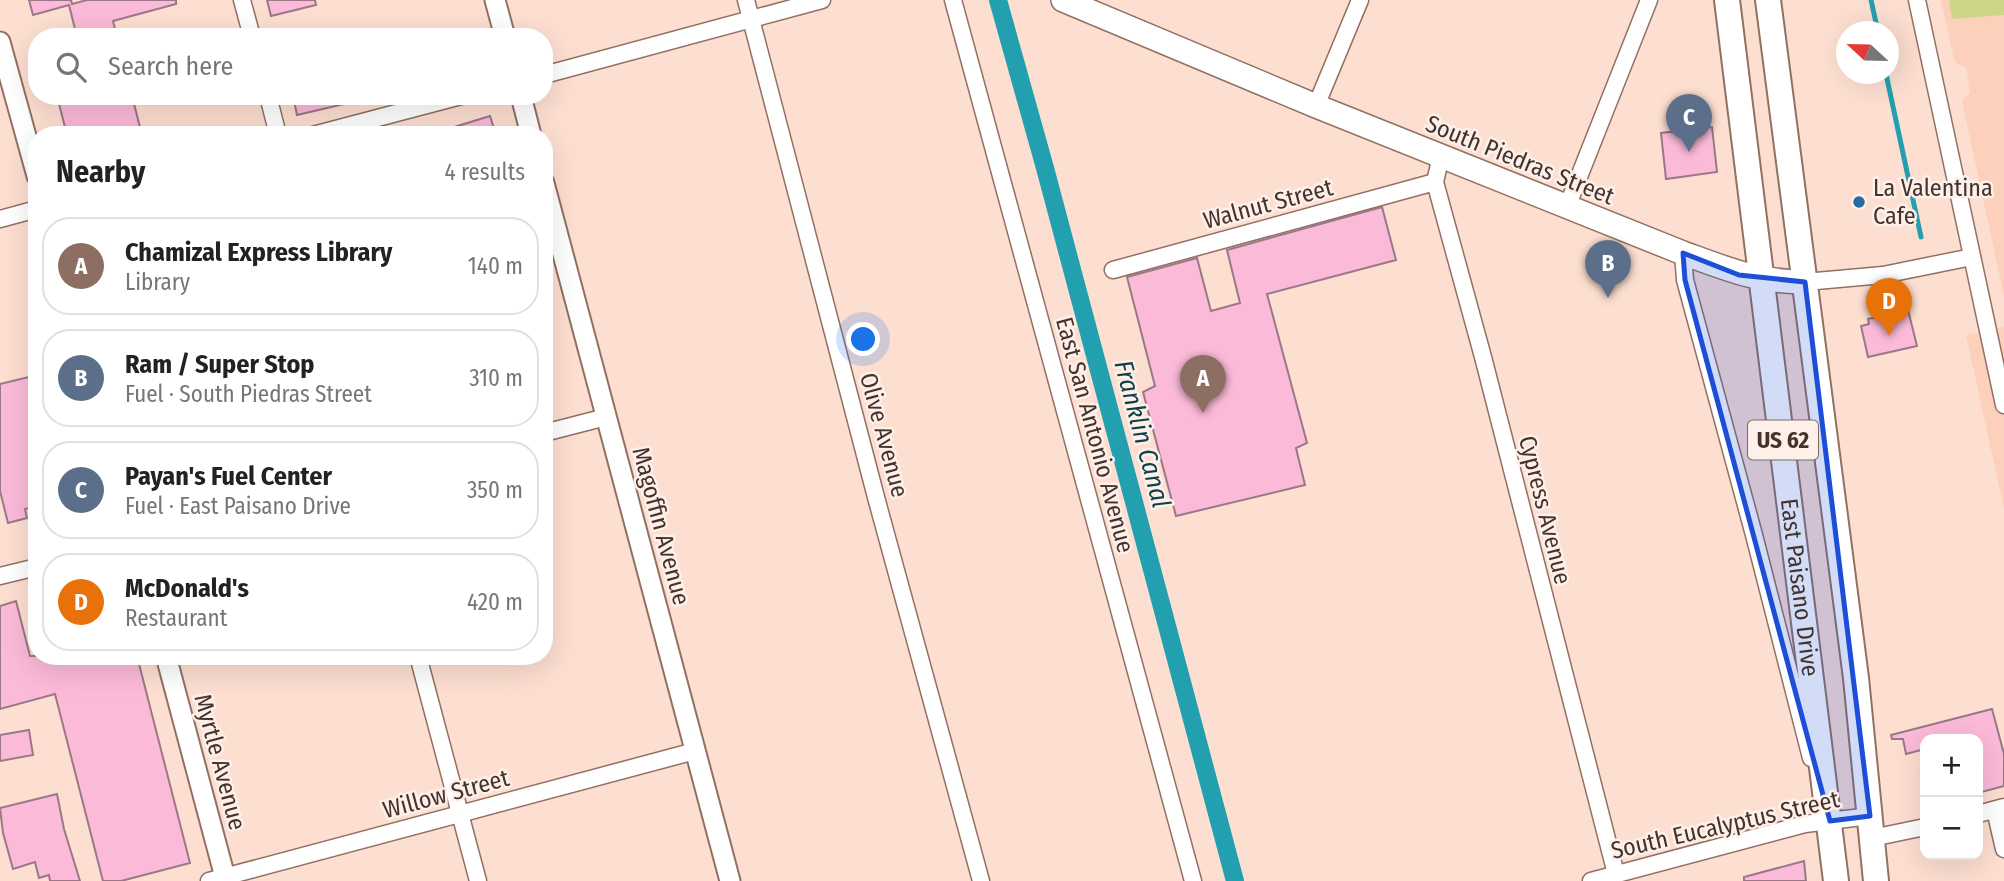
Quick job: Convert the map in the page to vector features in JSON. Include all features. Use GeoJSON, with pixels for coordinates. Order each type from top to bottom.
{"type":"FeatureCollection","features":[{"type":"Feature","properties":{"kind":"main road","name":"South Piedras Street"},"geometry":{"type":"LineString","coordinates":[[1064,0],[1316,106],[1739,275],[1805,282]]}},
{"type":"Feature","properties":{"kind":"main road","name":"East Paisano Drive"},"geometry":{"type":"LineString","coordinates":[[1727,0],[1836,881]]}},
{"type":"Feature","properties":{"kind":"main road","name":"East Paisano Drive"},"geometry":{"type":"LineString","coordinates":[[1768,0],[1856,678],[1876,881]]}},
{"type":"Feature","properties":{"kind":"street"},"geometry":{"type":"LineString","coordinates":[[242,0],[250,28]]}},
{"type":"Feature","properties":{"kind":"street"},"geometry":{"type":"LineString","coordinates":[[495,0],[503,28]]}},
{"type":"Feature","properties":{"kind":"street","name":"Olive Avenue"},"geometry":{"type":"LineString","coordinates":[[746,0],[871,477],[981,881]]}},
{"type":"Feature","properties":{"kind":"street"},"geometry":{"type":"LineString","coordinates":[[553,73],[822,0]]}},
{"type":"Feature","properties":{"kind":"street","name":"East San Antonio Avenue"},"geometry":{"type":"LineString","coordinates":[[953,0],[1193,881]]}},
{"type":"Feature","properties":{"kind":"street"},"geometry":{"type":"LineString","coordinates":[[1316,106],[1360,0]]}},
{"type":"Feature","properties":{"kind":"street"},"geometry":{"type":"LineString","coordinates":[[1567,207],[1649,0]]}},
{"type":"Feature","properties":{"kind":"street"},"geometry":{"type":"LineString","coordinates":[[1917,0],[2004,405]]}},
{"type":"Feature","properties":{"kind":"street"},"geometry":{"type":"LineString","coordinates":[[0,42],[28,143]]}},
{"type":"Feature","properties":{"kind":"street"},"geometry":{"type":"LineString","coordinates":[[270,105],[276,126]]}},
{"type":"Feature","properties":{"kind":"street"},"geometry":{"type":"LineString","coordinates":[[347,126],[427,105]]}},
{"type":"Feature","properties":{"kind":"street"},"geometry":{"type":"LineString","coordinates":[[523,105],[529,126]]}},
{"type":"Feature","properties":{"kind":"street","name":"Cypress Avenue"},"geometry":{"type":"LineString","coordinates":[[1441,156],[1435,181],[1616,874]]}},
{"type":"Feature","properties":{"kind":"street","name":"Walnut Street"},"geometry":{"type":"LineString","coordinates":[[1113,270],[1435,181]]}},
{"type":"Feature","properties":{"kind":"street"},"geometry":{"type":"LineString","coordinates":[[0,219],[28,211]]}},
{"type":"Feature","properties":{"kind":"street","name":"Magoffin Avenue"},"geometry":{"type":"LineString","coordinates":[[553,217],[730,881]]}},
{"type":"Feature","properties":{"kind":"street"},"geometry":{"type":"LineString","coordinates":[[1683,253],[1685,281],[1814,771],[1830,821]]}},
{"type":"Feature","properties":{"kind":"street","name":"South Piedras Street"},"geometry":{"type":"LineString","coordinates":[[1805,282],[1883,275],[1972,257]]}},
{"type":"Feature","properties":{"kind":"street"},"geometry":{"type":"LineString","coordinates":[[553,430],[606,417]]}},
{"type":"Feature","properties":{"kind":"street"},"geometry":{"type":"LineString","coordinates":[[0,576],[28,569]]}},
{"type":"Feature","properties":{"kind":"street","name":"Myrtle Avenue"},"geometry":{"type":"LineString","coordinates":[[168,665],[220,880]]}},
{"type":"Feature","properties":{"kind":"street"},"geometry":{"type":"LineString","coordinates":[[420,665],[478,881]]}},
{"type":"Feature","properties":{"kind":"street","name":"Willow Street"},"geometry":{"type":"LineString","coordinates":[[220,880],[695,751]]}},
{"type":"Feature","properties":{"kind":"street"},"geometry":{"type":"LineString","coordinates":[[1983,813],[2000,808],[2004,849]]}},
{"type":"Feature","properties":{"kind":"street","name":"South Eucalyptus Street"},"geometry":{"type":"LineString","coordinates":[[1591,881],[1616,874],[1645,874],[1805,824],[1830,821],[1871,827],[1920,827]]}},
{"type":"Feature","properties":{"kind":"highlighted area"},"geometry":{"type":"Polygon","coordinates":[[[1683,253],[1739,275],[1805,282],[1870,816],[1830,821],[1685,280],[1683,253]]]}},
{"type":"Feature","properties":{"kind":"shaded area"},"geometry":{"type":"Polygon","coordinates":[[[1941,0],[2004,0],[2004,296],[1962,101],[1970,93],[1966,67],[1954,60],[1941,0]]]}},
{"type":"Feature","properties":{"kind":"shaded area"},"geometry":{"type":"Polygon","coordinates":[[[2004,327],[2004,509],[1966,335],[2004,327]]]}},
{"type":"Feature","properties":{"kind":"green space"},"geometry":{"type":"Polygon","coordinates":[[[1949,0],[2004,0],[2004,15],[1952,19],[1949,0]]]}},
{"type":"Feature","properties":{"kind":"building"},"geometry":{"type":"Polygon","coordinates":[[[29,0],[71,0],[72,4],[87,0],[176,0],[176,4],[113,21],[115,28],[75,28],[69,5],[33,15],[29,0]]]}},
{"type":"Feature","properties":{"kind":"building"},"geometry":{"type":"Polygon","coordinates":[[[267,0],[315,0],[316,5],[271,16],[267,0]]]}},
{"type":"Feature","properties":{"kind":"building"},"geometry":{"type":"Polygon","coordinates":[[[59,105],[134,105],[140,126],[65,126],[59,105]]]}},
{"type":"Feature","properties":{"kind":"building"},"geometry":{"type":"Polygon","coordinates":[[[295,105],[340,105],[297,115],[295,105]]]}},
{"type":"Feature","properties":{"kind":"building"},"geometry":{"type":"Polygon","coordinates":[[[490,116],[493,126],[458,126],[490,116]]]}},
{"type":"Feature","properties":{"kind":"building"},"geometry":{"type":"Polygon","coordinates":[[[1712,127],[1717,172],[1666,179],[1661,133],[1712,127]]]}},
{"type":"Feature","properties":{"kind":"building"},"geometry":{"type":"Polygon","coordinates":[[[1382,207],[1396,260],[1267,294],[1307,443],[1296,448],[1305,485],[1176,516],[1143,392],[1155,386],[1127,277],[1197,258],[1211,311],[1240,303],[1227,250],[1382,207]]]}},
{"type":"Feature","properties":{"kind":"building"},"geometry":{"type":"Polygon","coordinates":[[[1908,310],[1917,346],[1868,357],[1861,326],[1869,324],[1868,319],[1908,310]]]}},
{"type":"Feature","properties":{"kind":"building"},"geometry":{"type":"Polygon","coordinates":[[[28,377],[27,518],[8,523],[0,491],[0,384],[28,377]]]}},
{"type":"Feature","properties":{"kind":"building"},"geometry":{"type":"Polygon","coordinates":[[[16,601],[28,648],[28,665],[139,665],[190,863],[121,881],[103,881],[55,694],[0,709],[0,606],[16,601]]]}},
{"type":"Feature","properties":{"kind":"building"},"geometry":{"type":"Polygon","coordinates":[[[1992,709],[2004,754],[2004,786],[1983,792],[1983,734],[1920,734],[1920,750],[1906,754],[1903,739],[1892,739],[1891,735],[1992,709]]]}},
{"type":"Feature","properties":{"kind":"building"},"geometry":{"type":"Polygon","coordinates":[[[29,730],[33,755],[0,761],[0,735],[29,730]]]}},
{"type":"Feature","properties":{"kind":"building"},"geometry":{"type":"Polygon","coordinates":[[[57,794],[64,829],[80,881],[50,881],[49,875],[39,878],[35,862],[13,869],[3,833],[0,808],[57,794]]]}},
{"type":"Feature","properties":{"kind":"building"},"geometry":{"type":"Polygon","coordinates":[[[1804,861],[1806,881],[1744,881],[1744,877],[1804,861]]]}},
{"type":"Feature","properties":{"kind":"waterway","name":"Franklin Canal"},"geometry":{"type":"LineString","coordinates":[[998,0],[1235,881]]}},
{"type":"Feature","properties":{"kind":"waterway"},"geometry":{"type":"LineString","coordinates":[[1871,0],[1876,21]]}},
{"type":"Feature","properties":{"kind":"waterway"},"geometry":{"type":"LineString","coordinates":[[1888,84],[1921,237]]}},
{"type":"Feature","properties":{"kind":"place","name":"Payan's Fuel Center"},"geometry":{"type":"Point","coordinates":[1689,152]}},
{"type":"Feature","properties":{"kind":"place","name":"La Valentina Cafe"},"geometry":{"type":"Point","coordinates":[1859,202]}},
{"type":"Feature","properties":{"kind":"place","name":"Ram / Super Stop"},"geometry":{"type":"Point","coordinates":[1608,298]}},
{"type":"Feature","properties":{"kind":"place","name":"McDonald's"},"geometry":{"type":"Point","coordinates":[1889,336]}},
{"type":"Feature","properties":{"kind":"place","name":"Chamizal Express Library"},"geometry":{"type":"Point","coordinates":[1203,413]}}]}
